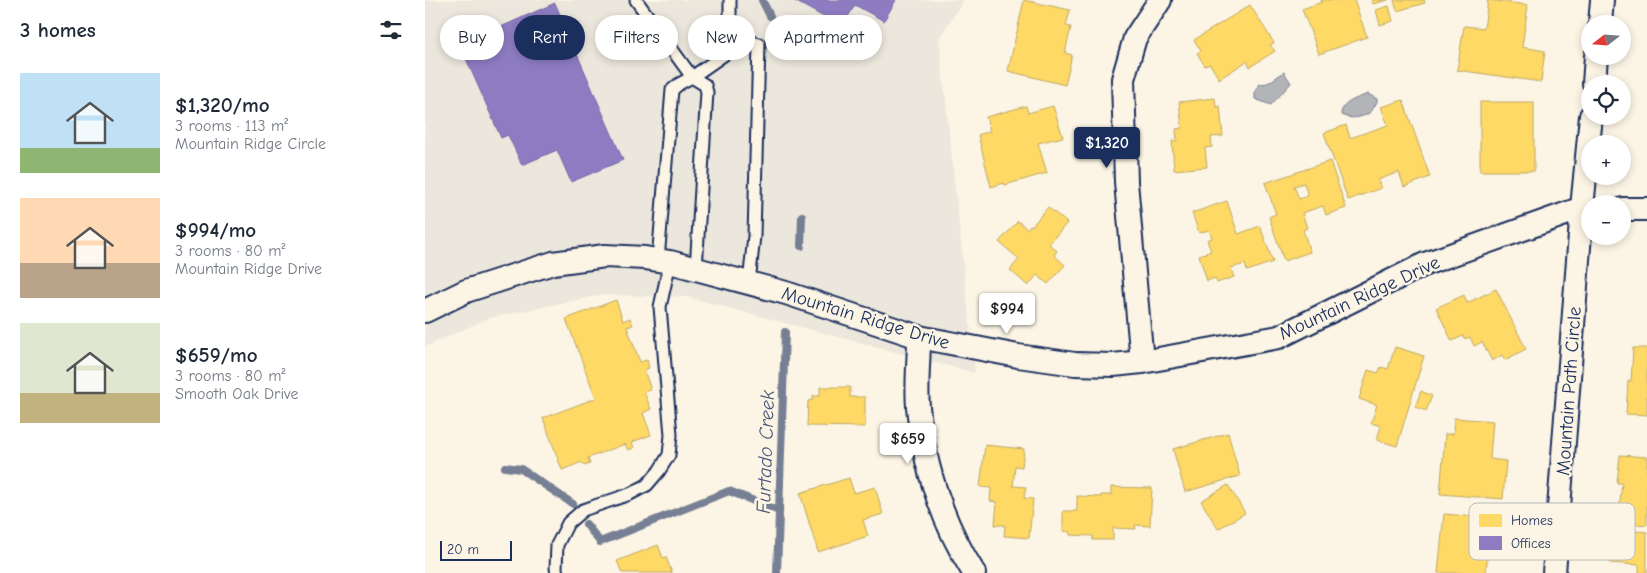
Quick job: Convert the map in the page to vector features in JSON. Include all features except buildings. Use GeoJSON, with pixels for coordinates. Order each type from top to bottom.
{"type":"FeatureCollection","features":[{"type":"Feature","properties":{"kind":"street"},"geometry":{"type":"LineString","coordinates":[[1142,362],[1127,182],[1123,79],[1135,38],[1160,0]]}},
{"type":"Feature","properties":{"kind":"street"},"geometry":{"type":"LineString","coordinates":[[1600,15],[1602,0]]}},
{"type":"Feature","properties":{"kind":"street","name":"Mountain Path Circle"},"geometry":{"type":"LineString","coordinates":[[1587,195],[1591,125]]}},
{"type":"Feature","properties":{"kind":"street"},"geometry":{"type":"LineString","coordinates":[[1631,209],[1647,209]]}},
{"type":"Feature","properties":{"kind":"street","name":"Mountain Ridge Drive"},"geometry":{"type":"LineString","coordinates":[[425,311],[466,291],[553,264],[605,256],[645,258],[664,261],[786,293],[919,337],[1018,356],[1075,364],[1113,365],[1142,362],[1279,337],[1425,264],[1581,210]]}},
{"type":"Feature","properties":{"kind":"street","name":"Mountain Path Circle"},"geometry":{"type":"LineString","coordinates":[[1560,503],[1583,245]]}},
{"type":"Feature","properties":{"kind":"street"},"geometry":{"type":"LineString","coordinates":[[919,337],[918,405],[925,458],[941,510],[974,573]]}},
{"type":"Feature","properties":{"kind":"street","name":"Mountain Path Circle"},"geometry":{"type":"LineString","coordinates":[[1554,573],[1555,560]]}},
{"type":"Feature","properties":{"kind":"lane"},"geometry":{"type":"LineString","coordinates":[[636,0],[693,77],[705,85],[707,92],[696,269]]}},
{"type":"Feature","properties":{"kind":"lane"},"geometry":{"type":"LineString","coordinates":[[730,0],[730,15]]}},
{"type":"Feature","properties":{"kind":"lane"},"geometry":{"type":"LineString","coordinates":[[749,283],[754,236],[759,44],[755,43]]}},
{"type":"Feature","properties":{"kind":"lane"},"geometry":{"type":"LineString","coordinates":[[557,573],[557,545],[568,523],[583,510],[629,494],[647,485],[669,455],[671,435],[660,307],[672,90],[716,60]]}},
{"type":"Feature","properties":{"kind":"shaded area"},"geometry":{"type":"Polygon","coordinates":[[[425,0],[964,0],[939,38],[975,373],[687,297],[602,295],[489,318],[425,347],[425,0]]]}},
{"type":"Feature","properties":{"kind":"shaded area"},"geometry":{"type":"Polygon","coordinates":[[[1284,72],[1291,83],[1271,105],[1255,99],[1255,91],[1259,84],[1268,83],[1284,72]]]}},
{"type":"Feature","properties":{"kind":"shaded area"},"geometry":{"type":"Polygon","coordinates":[[[1368,94],[1377,99],[1371,112],[1356,118],[1341,115],[1347,104],[1368,94]]]}},
{"type":"Feature","properties":{"kind":"waterway","name":"Furtado Creek"},"geometry":{"type":"LineString","coordinates":[[762,0],[770,15]]}},
{"type":"Feature","properties":{"kind":"waterway","name":"Furtado Creek"},"geometry":{"type":"LineString","coordinates":[[801,246],[802,216]]}},
{"type":"Feature","properties":{"kind":"waterway","name":"Furtado Creek"},"geometry":{"type":"LineString","coordinates":[[777,573],[785,332]]}},
{"type":"Feature","properties":{"kind":"waterway"},"geometry":{"type":"LineString","coordinates":[[505,467],[521,469],[573,504]]}},
{"type":"Feature","properties":{"kind":"waterway"},"geometry":{"type":"LineString","coordinates":[[586,524],[600,542],[729,491],[779,511]]}}]}
